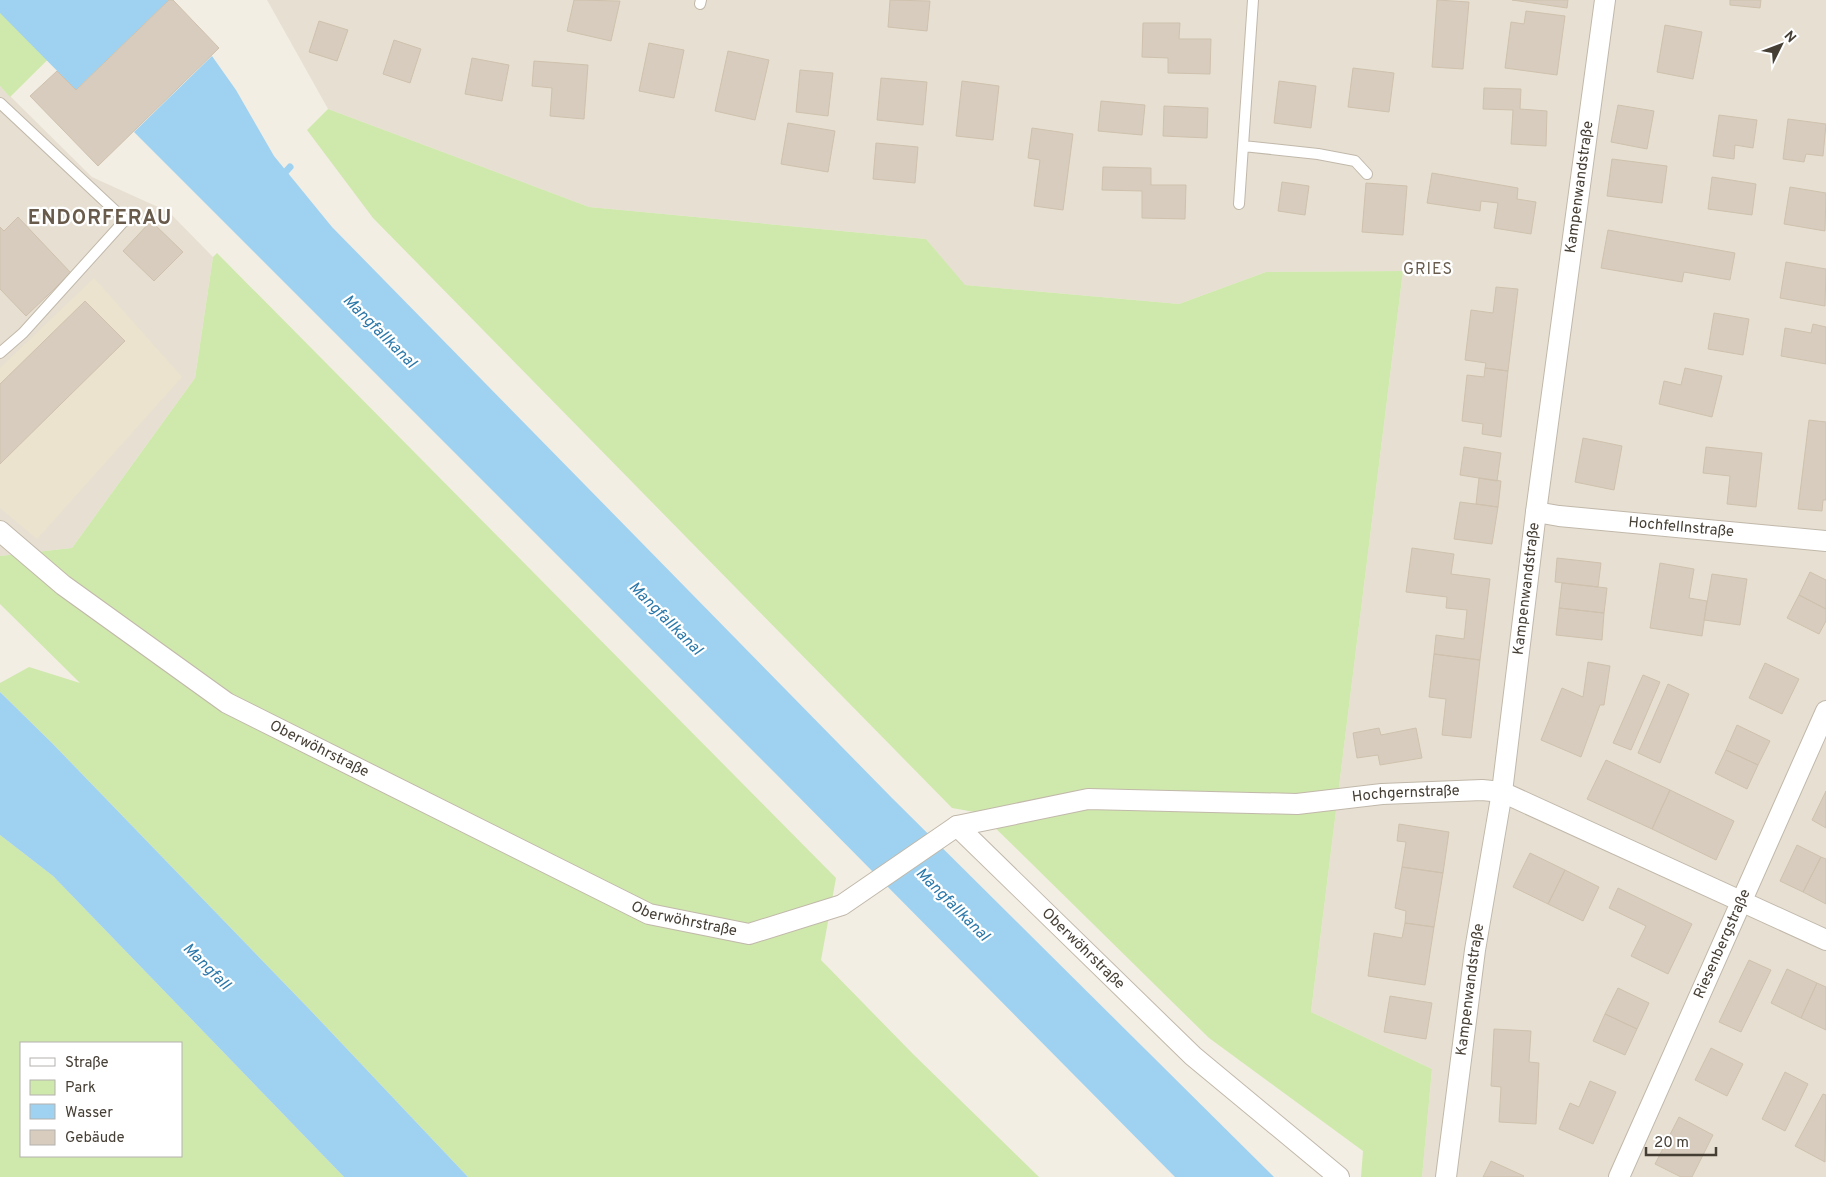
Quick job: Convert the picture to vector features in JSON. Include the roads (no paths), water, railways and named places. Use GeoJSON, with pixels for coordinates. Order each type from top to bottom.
{"type":"FeatureCollection","features":[{"type":"Feature","properties":{"kind":"street","name":"Kampenwandstraße"},"geometry":{"type":"LineString","coordinates":[[1446,1177],[1475,950],[1502,792],[1536,512],[1605,0]]}},
{"type":"Feature","properties":{"kind":"street","name":"Hochfellnstraße"},"geometry":{"type":"LineString","coordinates":[[1536,512],[1559,516],[1826,541]]}},
{"type":"Feature","properties":{"kind":"street","name":"Oberwöhrstraße"},"geometry":{"type":"LineString","coordinates":[[0,531],[63,584],[228,703],[649,914],[749,934],[842,905],[952,829],[1194,1056],[1339,1177]]}},
{"type":"Feature","properties":{"kind":"street","name":"Riesenbergstraße"},"geometry":{"type":"LineString","coordinates":[[1619,1177],[1826,712]]}},
{"type":"Feature","properties":{"kind":"street","name":"Hochgernstraße"},"geometry":{"type":"LineString","coordinates":[[952,829],[1088,799],[1297,804],[1382,794],[1482,790],[1502,792],[1826,940]]}},
{"type":"Feature","properties":{"kind":"lane"},"geometry":{"type":"LineString","coordinates":[[1239,204],[1253,0]]}},
{"type":"Feature","properties":{"kind":"lane"},"geometry":{"type":"LineString","coordinates":[[0,102],[125,220],[24,332],[0,353]]}},
{"type":"Feature","properties":{"kind":"lane"},"geometry":{"type":"LineString","coordinates":[[1244,146],[1318,154],[1355,161],[1367,174]]}},
{"type":"Feature","properties":{"kind":"water"},"geometry":{"type":"Polygon","coordinates":[[[0,0],[169,0],[76,90],[0,13],[0,0]]]}},
{"type":"Feature","properties":{"kind":"water","name":"Mangfallkanal"},"geometry":{"type":"Polygon","coordinates":[[[212,56],[236,90],[274,156],[332,227],[892,798],[1274,1177],[1175,1177],[781,779],[134,132],[212,56]]]}},
{"type":"Feature","properties":{"kind":"water","name":"Mangfall"},"geometry":{"type":"Polygon","coordinates":[[[0,692],[53,744],[313,1013],[468,1177],[344,1177],[53,876],[0,835],[0,692]]]}},
{"type":"Feature","properties":{"kind":"waterway"},"geometry":{"type":"LineString","coordinates":[[280,178],[290,167]]}},
{"type":"Feature","properties":{"kind":"district","name":"ENDORFERAU"},"geometry":{"type":"Point","coordinates":[100,219]}},
{"type":"Feature","properties":{"kind":"district","name":"GRIES"},"geometry":{"type":"Point","coordinates":[1428,270]}}]}
